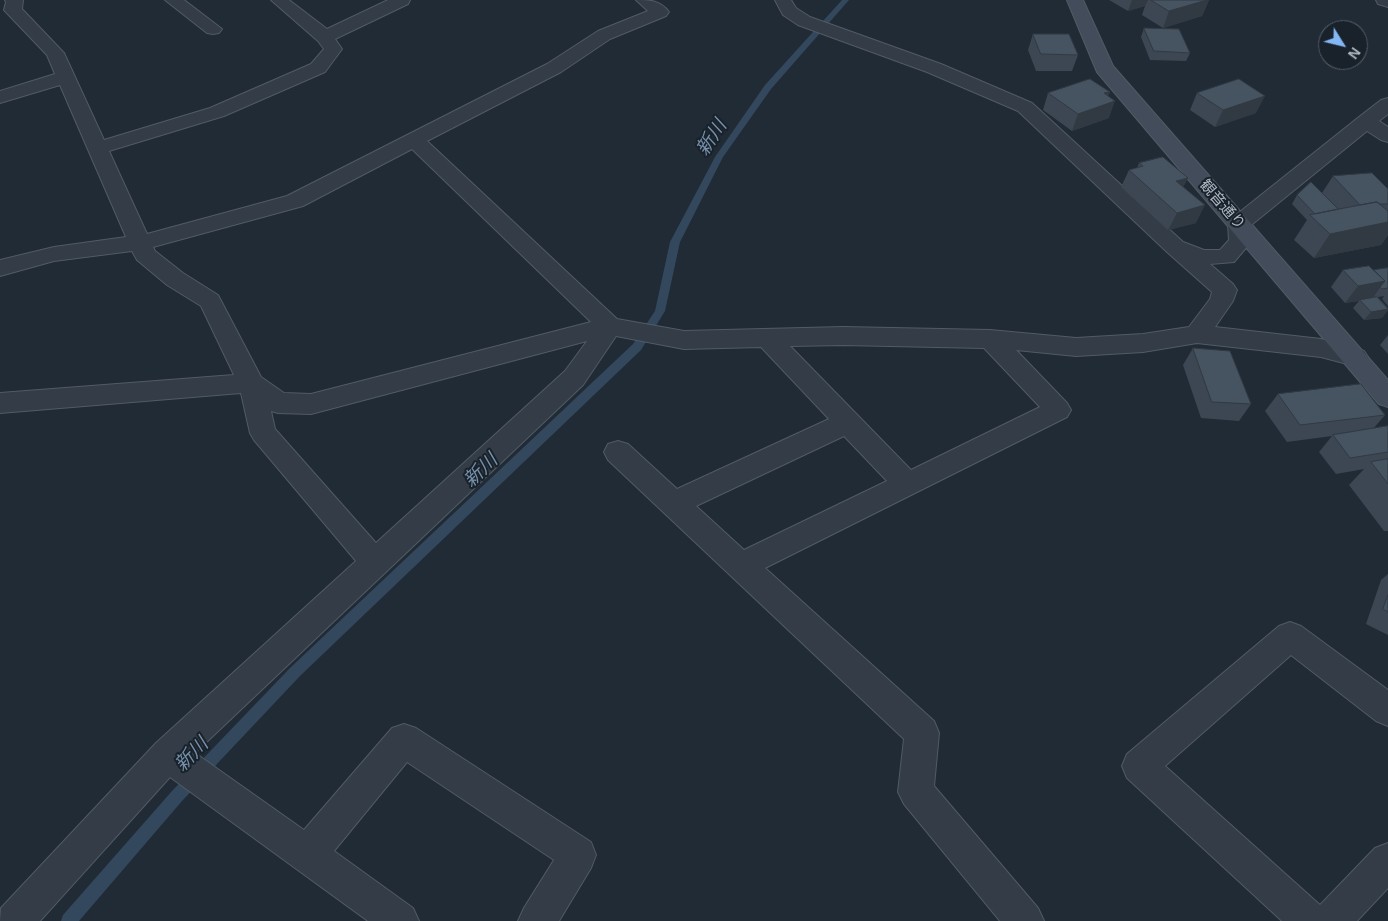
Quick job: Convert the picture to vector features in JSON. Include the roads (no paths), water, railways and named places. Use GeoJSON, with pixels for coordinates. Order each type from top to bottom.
{"type":"FeatureCollection","features":[{"type":"Feature","properties":{"kind":"street"},"geometry":{"type":"LineString","coordinates":[[173,0],[213,29]]}},
{"type":"Feature","properties":{"kind":"street"},"geometry":{"type":"LineString","coordinates":[[97,148],[217,112],[318,68],[333,49],[325,37],[279,0]]}},
{"type":"Feature","properties":{"kind":"street"},"geometry":{"type":"LineString","coordinates":[[325,37],[402,0]]}},
{"type":"Feature","properties":{"kind":"street"},"geometry":{"type":"LineString","coordinates":[[0,268],[54,254],[139,243],[295,201],[554,68],[604,35],[660,12],[644,0]]}},
{"type":"Feature","properties":{"kind":"street"},"geometry":{"type":"LineString","coordinates":[[783,0],[789,11],[804,21],[934,68],[1026,107],[1175,247],[1225,290],[1221,301],[1197,334]]}},
{"type":"Feature","properties":{"kind":"street","name":"観音通り"},"geometry":{"type":"LineString","coordinates":[[1075,0],[1104,68],[1355,357],[1388,398]]}},
{"type":"Feature","properties":{"kind":"street"},"geometry":{"type":"LineString","coordinates":[[1384,0],[1388,2]]}},
{"type":"Feature","properties":{"kind":"street"},"geometry":{"type":"LineString","coordinates":[[12,2],[13,10],[55,53],[145,255],[174,279],[210,301],[251,383],[263,433],[375,562]]}},
{"type":"Feature","properties":{"kind":"street"},"geometry":{"type":"LineString","coordinates":[[0,97],[66,77]]}},
{"type":"Feature","properties":{"kind":"street"},"geometry":{"type":"LineString","coordinates":[[1175,247],[1202,257],[1226,257],[1240,242],[1239,224],[1388,104]]}},
{"type":"Feature","properties":{"kind":"street"},"geometry":{"type":"LineString","coordinates":[[1366,121],[1388,136]]}},
{"type":"Feature","properties":{"kind":"street"},"geometry":{"type":"LineString","coordinates":[[414,140],[610,326]]}},
{"type":"Feature","properties":{"kind":"street"},"geometry":{"type":"LineString","coordinates":[[14,921],[168,754],[574,378],[610,326]]}},
{"type":"Feature","properties":{"kind":"street"},"geometry":{"type":"LineString","coordinates":[[0,403],[251,383],[278,403],[311,404],[610,326],[684,340],[843,336],[990,339],[1076,347],[1143,343],[1197,334],[1321,348],[1355,357]]}},
{"type":"Feature","properties":{"kind":"street"},"geometry":{"type":"LineString","coordinates":[[767,338],[907,484]]}},
{"type":"Feature","properties":{"kind":"street"},"geometry":{"type":"LineString","coordinates":[[741,566],[1058,410],[990,339]]}},
{"type":"Feature","properties":{"kind":"street"},"geometry":{"type":"LineString","coordinates":[[674,504],[848,422]]}},
{"type":"Feature","properties":{"kind":"street"},"geometry":{"type":"LineString","coordinates":[[618,452],[922,733],[916,792],[1025,921]]}},
{"type":"Feature","properties":{"kind":"street"},"geometry":{"type":"LineString","coordinates":[[1310,921],[1139,766],[1290,636],[1388,710]]}},
{"type":"Feature","properties":{"kind":"street"},"geometry":{"type":"LineString","coordinates":[[307,855],[404,740],[578,855],[537,921]]}},
{"type":"Feature","properties":{"kind":"street"},"geometry":{"type":"LineString","coordinates":[[168,754],[400,921]]}},
{"type":"Feature","properties":{"kind":"street"},"geometry":{"type":"LineString","coordinates":[[1331,921],[1388,861]]}},
{"type":"Feature","properties":{"kind":"street"},"geometry":{"type":"LineString","coordinates":[[0,912],[8,921]]}},
{"type":"Feature","properties":{"kind":"waterway","name":"新川"},"geometry":{"type":"LineString","coordinates":[[69,921],[177,796],[295,672],[637,347],[660,311],[675,242],[719,157],[768,87],[846,0]]}}]}
